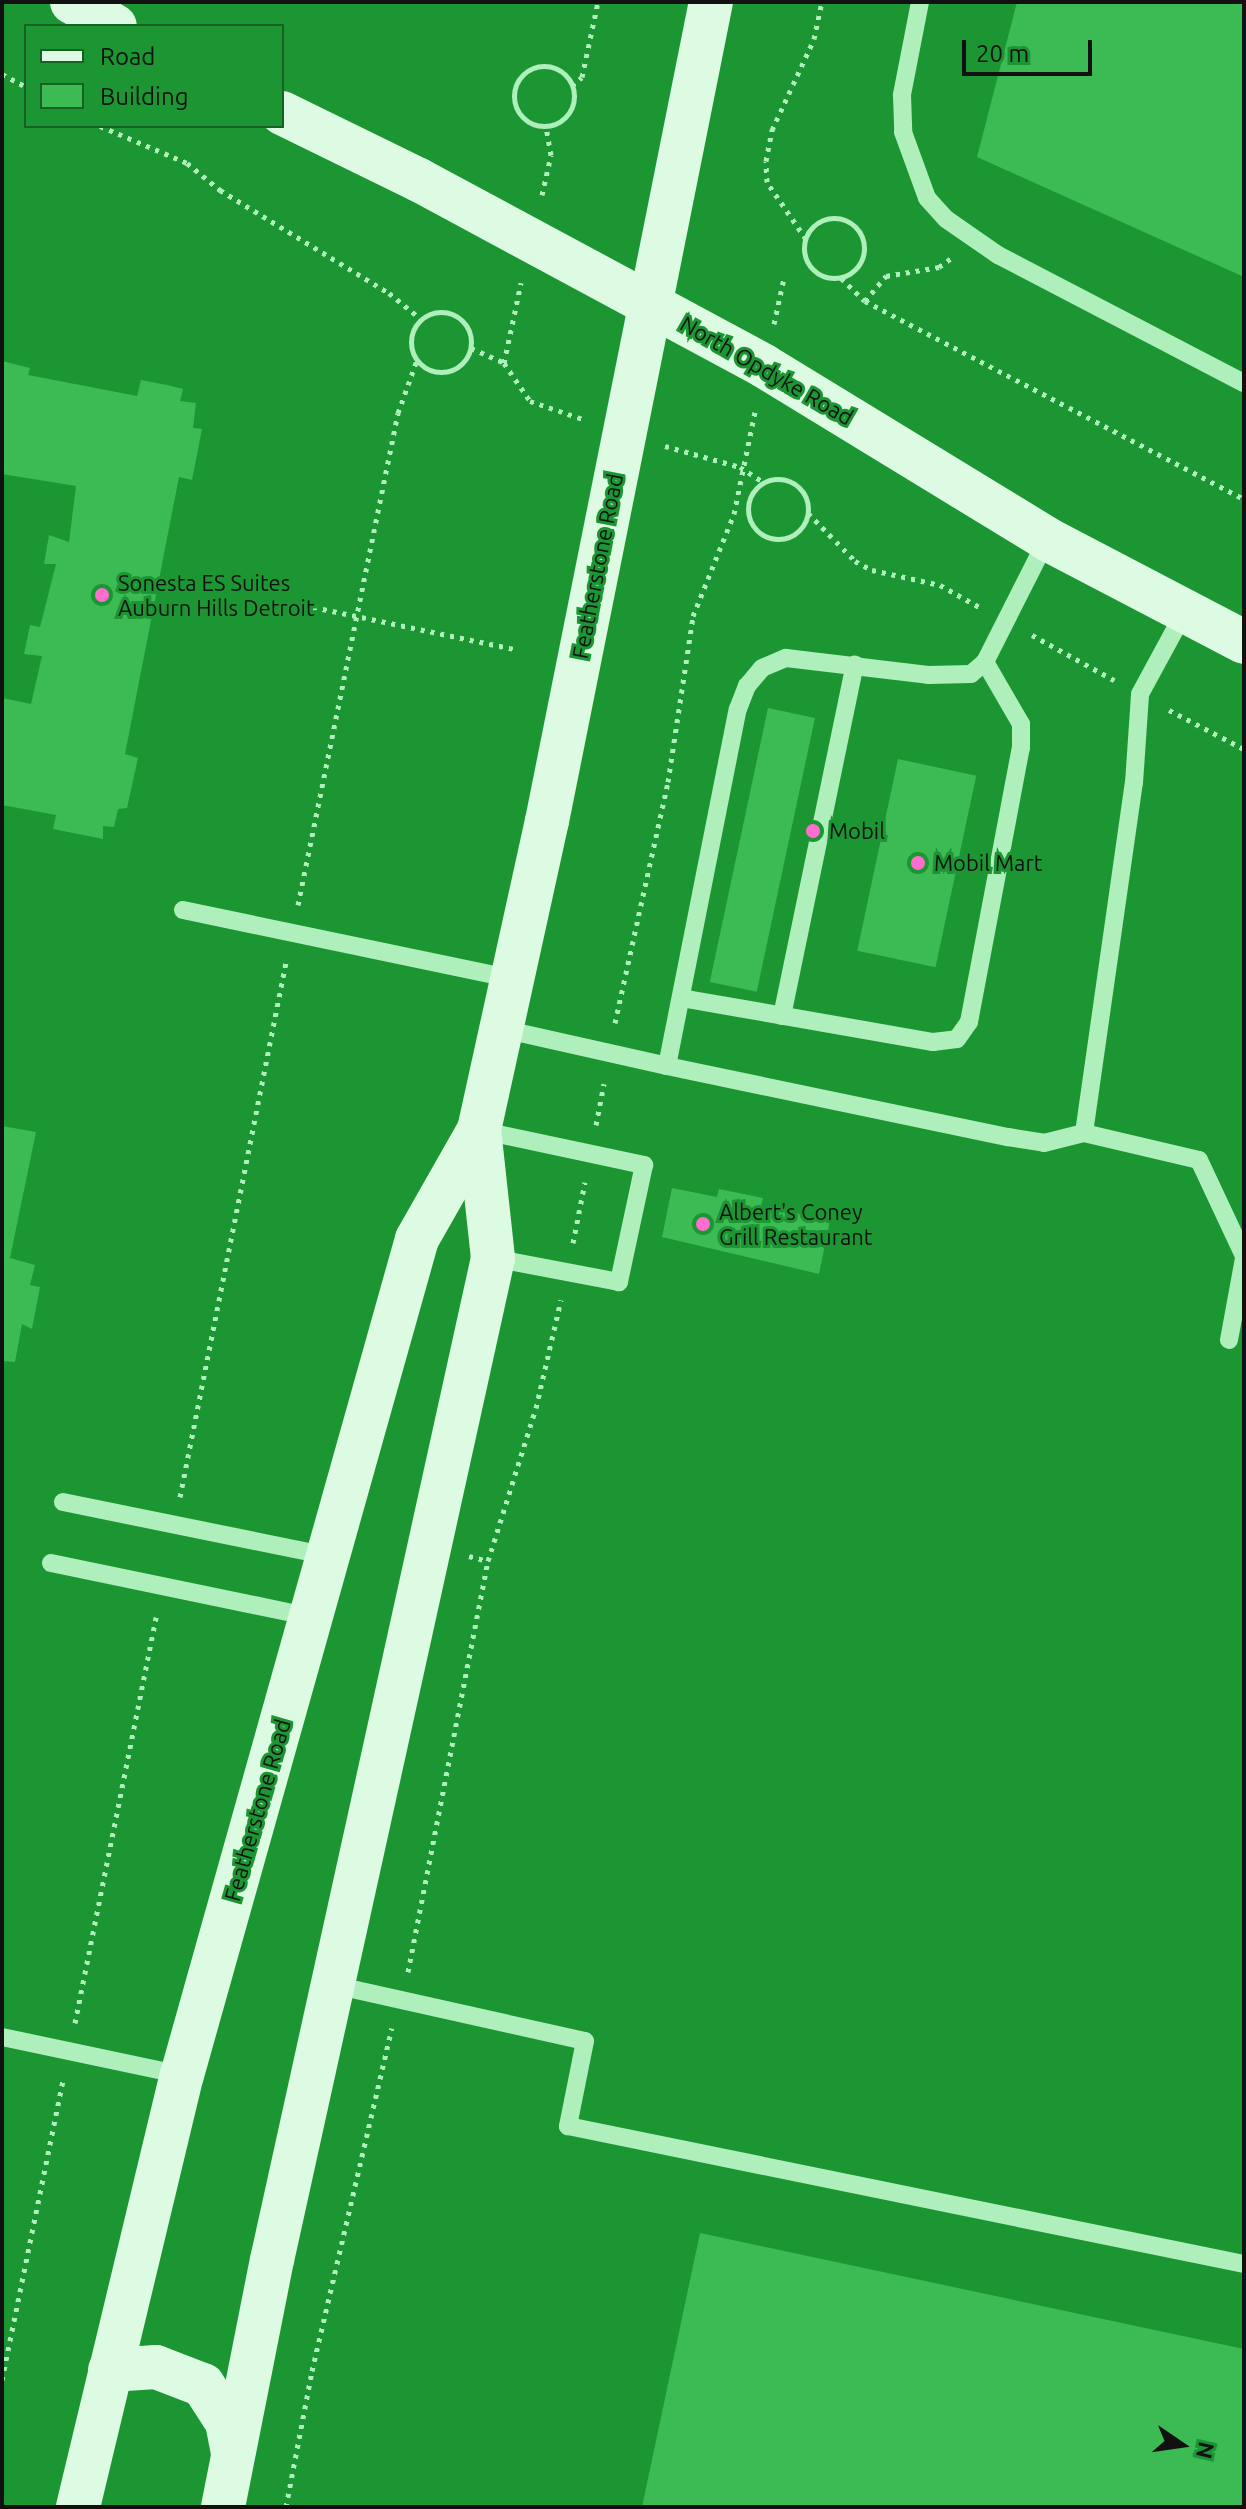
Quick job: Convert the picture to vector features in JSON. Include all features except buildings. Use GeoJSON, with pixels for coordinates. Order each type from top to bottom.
{"type":"FeatureCollection","features":[{"type":"Feature","properties":{"kind":"main road"},"geometry":{"type":"LineString","coordinates":[[72,2],[111,24]]}},
{"type":"Feature","properties":{"kind":"main road","name":"Featherstone Road"},"geometry":{"type":"LineString","coordinates":[[78,2507],[182,2075],[417,1239],[479,1130],[513,979],[711,2]]}},
{"type":"Feature","properties":{"kind":"main road","name":"North Opdyke Road"},"geometry":{"type":"LineString","coordinates":[[284,114],[650,303],[764,366],[1047,539],[1244,642]]}},
{"type":"Feature","properties":{"kind":"main road","name":"Featherstone Road"},"geometry":{"type":"LineString","coordinates":[[223,2507],[493,1258],[479,1130]]}},
{"type":"Feature","properties":{"kind":"main road"},"geometry":{"type":"LineString","coordinates":[[110,2370],[156,2367],[203,2385],[227,2422],[233,2454]]}},
{"type":"Feature","properties":{"kind":"lane"},"geometry":{"type":"LineString","coordinates":[[920,2],[902,95],[903,132],[913,167],[936,209],[998,255],[1244,383]]}},
{"type":"Feature","properties":{"kind":"lane"},"geometry":{"type":"LineString","coordinates":[[667,1066],[738,709],[747,686],[762,668],[786,658],[928,675],[971,674],[985,662],[1047,539]]}},
{"type":"Feature","properties":{"kind":"lane"},"geometry":{"type":"LineString","coordinates":[[1084,1133],[1132,798],[1140,694],[1185,611]]}},
{"type":"Feature","properties":{"kind":"lane"},"geometry":{"type":"LineString","coordinates":[[681,998],[933,1042],[957,1039],[969,1022],[1021,748],[1021,724],[985,662]]}},
{"type":"Feature","properties":{"kind":"lane"},"geometry":{"type":"LineString","coordinates":[[782,1016],[855,664]]}},
{"type":"Feature","properties":{"kind":"lane"},"geometry":{"type":"LineString","coordinates":[[183,910],[513,979]]}},
{"type":"Feature","properties":{"kind":"lane"},"geometry":{"type":"LineString","coordinates":[[502,1029],[1020,1139],[1044,1143],[1084,1133],[1199,1160],[1244,1257],[1229,1340]]}},
{"type":"Feature","properties":{"kind":"lane"},"geometry":{"type":"LineString","coordinates":[[479,1130],[644,1165],[619,1282],[493,1258]]}},
{"type":"Feature","properties":{"kind":"lane"},"geometry":{"type":"LineString","coordinates":[[63,1502],[329,1556]]}},
{"type":"Feature","properties":{"kind":"lane"},"geometry":{"type":"LineString","coordinates":[[51,1563],[311,1617]]}},
{"type":"Feature","properties":{"kind":"lane"},"geometry":{"type":"LineString","coordinates":[[334,1985],[585,2041],[568,2126],[1244,2264]]}},
{"type":"Feature","properties":{"kind":"lane"},"geometry":{"type":"LineString","coordinates":[[2,2037],[182,2075]]}},
{"type":"Feature","properties":{"kind":"path"},"geometry":{"type":"LineString","coordinates":[[546,126],[569,112],[572,86],[582,77],[598,2]]}},
{"type":"Feature","properties":{"kind":"path"},"geometry":{"type":"LineString","coordinates":[[806,239],[826,220],[853,224],[865,250],[857,268],[841,278],[823,277],[810,266],[806,239],[767,182],[766,161],[772,130],[814,39],[822,2]]}},
{"type":"Feature","properties":{"kind":"path"},"geometry":{"type":"LineString","coordinates":[[546,126],[520,115],[513,97],[518,79],[534,67],[552,66],[572,86]]}},
{"type":"Feature","properties":{"kind":"path"},"geometry":{"type":"LineString","coordinates":[[2,74],[24,86]]}},
{"type":"Feature","properties":{"kind":"path"},"geometry":{"type":"LineString","coordinates":[[546,126],[551,155]]}},
{"type":"Feature","properties":{"kind":"path"},"geometry":{"type":"LineString","coordinates":[[105,128],[187,163],[220,190],[389,293],[421,319]]}},
{"type":"Feature","properties":{"kind":"path"},"geometry":{"type":"LineString","coordinates":[[865,301],[886,276],[939,267],[954,256]]}},
{"type":"Feature","properties":{"kind":"path"},"geometry":{"type":"LineString","coordinates":[[841,278],[865,301],[1244,499]]}},
{"type":"Feature","properties":{"kind":"path"},"geometry":{"type":"LineString","coordinates":[[300,895],[398,413],[417,360],[411,343],[421,319],[438,311],[456,315],[469,329],[471,348],[461,364],[443,372],[417,360]]}},
{"type":"Feature","properties":{"kind":"path"},"geometry":{"type":"LineString","coordinates":[[504,363],[512,323]]}},
{"type":"Feature","properties":{"kind":"path"},"geometry":{"type":"LineString","coordinates":[[471,348],[504,363],[530,401],[556,410]]}},
{"type":"Feature","properties":{"kind":"path"},"geometry":{"type":"LineString","coordinates":[[617,1013],[668,782],[693,616],[734,514],[740,467],[750,433]]}},
{"type":"Feature","properties":{"kind":"path"},"geometry":{"type":"LineString","coordinates":[[715,462],[740,467],[763,482]]}},
{"type":"Feature","properties":{"kind":"path"},"geometry":{"type":"LineString","coordinates":[[780,478],[796,484],[807,497],[808,513],[794,535],[777,539],[761,534],[750,520],[748,503],[763,482],[780,478]]}},
{"type":"Feature","properties":{"kind":"path"},"geometry":{"type":"LineString","coordinates":[[808,513],[855,561],[872,570],[940,585],[971,603]]}},
{"type":"Feature","properties":{"kind":"path"},"geometry":{"type":"LineString","coordinates":[[313,607],[514,649]]}},
{"type":"Feature","properties":{"kind":"path"},"geometry":{"type":"LineString","coordinates":[[1031,635],[1109,677]]}},
{"type":"Feature","properties":{"kind":"path"},"geometry":{"type":"LineString","coordinates":[[1172,711],[1244,749]]}},
{"type":"Feature","properties":{"kind":"path"},"geometry":{"type":"LineString","coordinates":[[179,1501],[285,968]]}},
{"type":"Feature","properties":{"kind":"path"},"geometry":{"type":"LineString","coordinates":[[596,1125],[604,1083]]}},
{"type":"Feature","properties":{"kind":"path"},"geometry":{"type":"LineString","coordinates":[[571,1255],[585,1183]]}},
{"type":"Feature","properties":{"kind":"path"},"geometry":{"type":"LineString","coordinates":[[412,1957],[488,1561],[536,1408],[562,1298]]}},
{"type":"Feature","properties":{"kind":"path"},"geometry":{"type":"LineString","coordinates":[[75,2023],[158,1604]]}},
{"type":"Feature","properties":{"kind":"path"},"geometry":{"type":"LineString","coordinates":[[286,2507],[388,2043]]}},
{"type":"Feature","properties":{"kind":"path"},"geometry":{"type":"LineString","coordinates":[[2,2380],[66,2069]]}},
{"type":"Feature","properties":{"kind":"place","name":"Sonesta ES Suites Auburn Hills Detroit"},"geometry":{"type":"Point","coordinates":[102,595]}},
{"type":"Feature","properties":{"kind":"place","name":"Mobil"},"geometry":{"type":"Point","coordinates":[813,831]}},
{"type":"Feature","properties":{"kind":"place","name":"Mobil Mart"},"geometry":{"type":"Point","coordinates":[918,863]}},
{"type":"Feature","properties":{"kind":"place","name":"Albert's Coney Grill Restaurant"},"geometry":{"type":"Point","coordinates":[703,1224]}}]}
